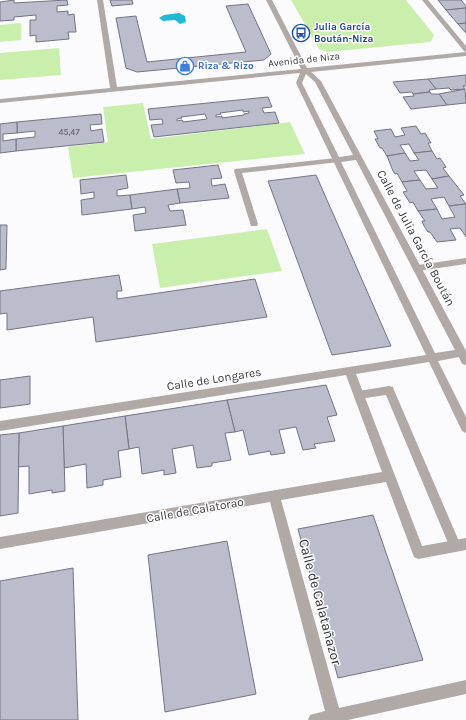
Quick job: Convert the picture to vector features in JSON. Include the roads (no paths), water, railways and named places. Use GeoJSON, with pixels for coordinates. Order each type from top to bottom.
{"type":"FeatureCollection","features":[{"type":"Feature","properties":{"kind":"street"},"geometry":{"type":"LineString","coordinates":[[100,0],[114,89]]}},
{"type":"Feature","properties":{"kind":"street","name":"Calle de Julia García Boután"},"geometry":{"type":"LineString","coordinates":[[269,0],[305,70],[318,81],[464,357],[433,358]]}},
{"type":"Feature","properties":{"kind":"street"},"geometry":{"type":"LineString","coordinates":[[425,0],[466,50]]}},
{"type":"Feature","properties":{"kind":"street","name":"Avenida de Niza"},"geometry":{"type":"LineString","coordinates":[[0,101],[466,54]]}},
{"type":"Feature","properties":{"kind":"street"},"geometry":{"type":"LineString","coordinates":[[305,70],[299,83],[410,316],[433,358],[466,428]]}},
{"type":"Feature","properties":{"kind":"street"},"geometry":{"type":"LineString","coordinates":[[254,224],[238,171],[359,157]]}},
{"type":"Feature","properties":{"kind":"street"},"geometry":{"type":"LineString","coordinates":[[418,268],[466,261]]}},
{"type":"Feature","properties":{"kind":"street","name":"Calle de Longares"},"geometry":{"type":"LineString","coordinates":[[0,426],[433,358]]}},
{"type":"Feature","properties":{"kind":"street"},"geometry":{"type":"LineString","coordinates":[[350,371],[418,553],[460,545],[388,390],[359,395]]}},
{"type":"Feature","properties":{"kind":"street","name":"Calle de Calatorao"},"geometry":{"type":"LineString","coordinates":[[0,543],[389,476]]}},
{"type":"Feature","properties":{"kind":"street","name":"Calle de Calatañazor"},"geometry":{"type":"LineString","coordinates":[[274,496],[334,716]]}},
{"type":"Feature","properties":{"kind":"street"},"geometry":{"type":"LineString","coordinates":[[315,720],[466,687]]}},
{"type":"Feature","properties":{"kind":"water"},"geometry":{"type":"Polygon","coordinates":[[[179,13],[185,16],[186,22],[180,24],[175,20],[163,21],[159,18],[164,15],[179,13]]]}},
{"type":"Feature","properties":{"kind":"place","name":"Julia García Boután-Niza"},"geometry":{"type":"Point","coordinates":[301,33]}},
{"type":"Feature","properties":{"kind":"place","name":"Riza & Rizo"},"geometry":{"type":"Point","coordinates":[185,66]}}]}
